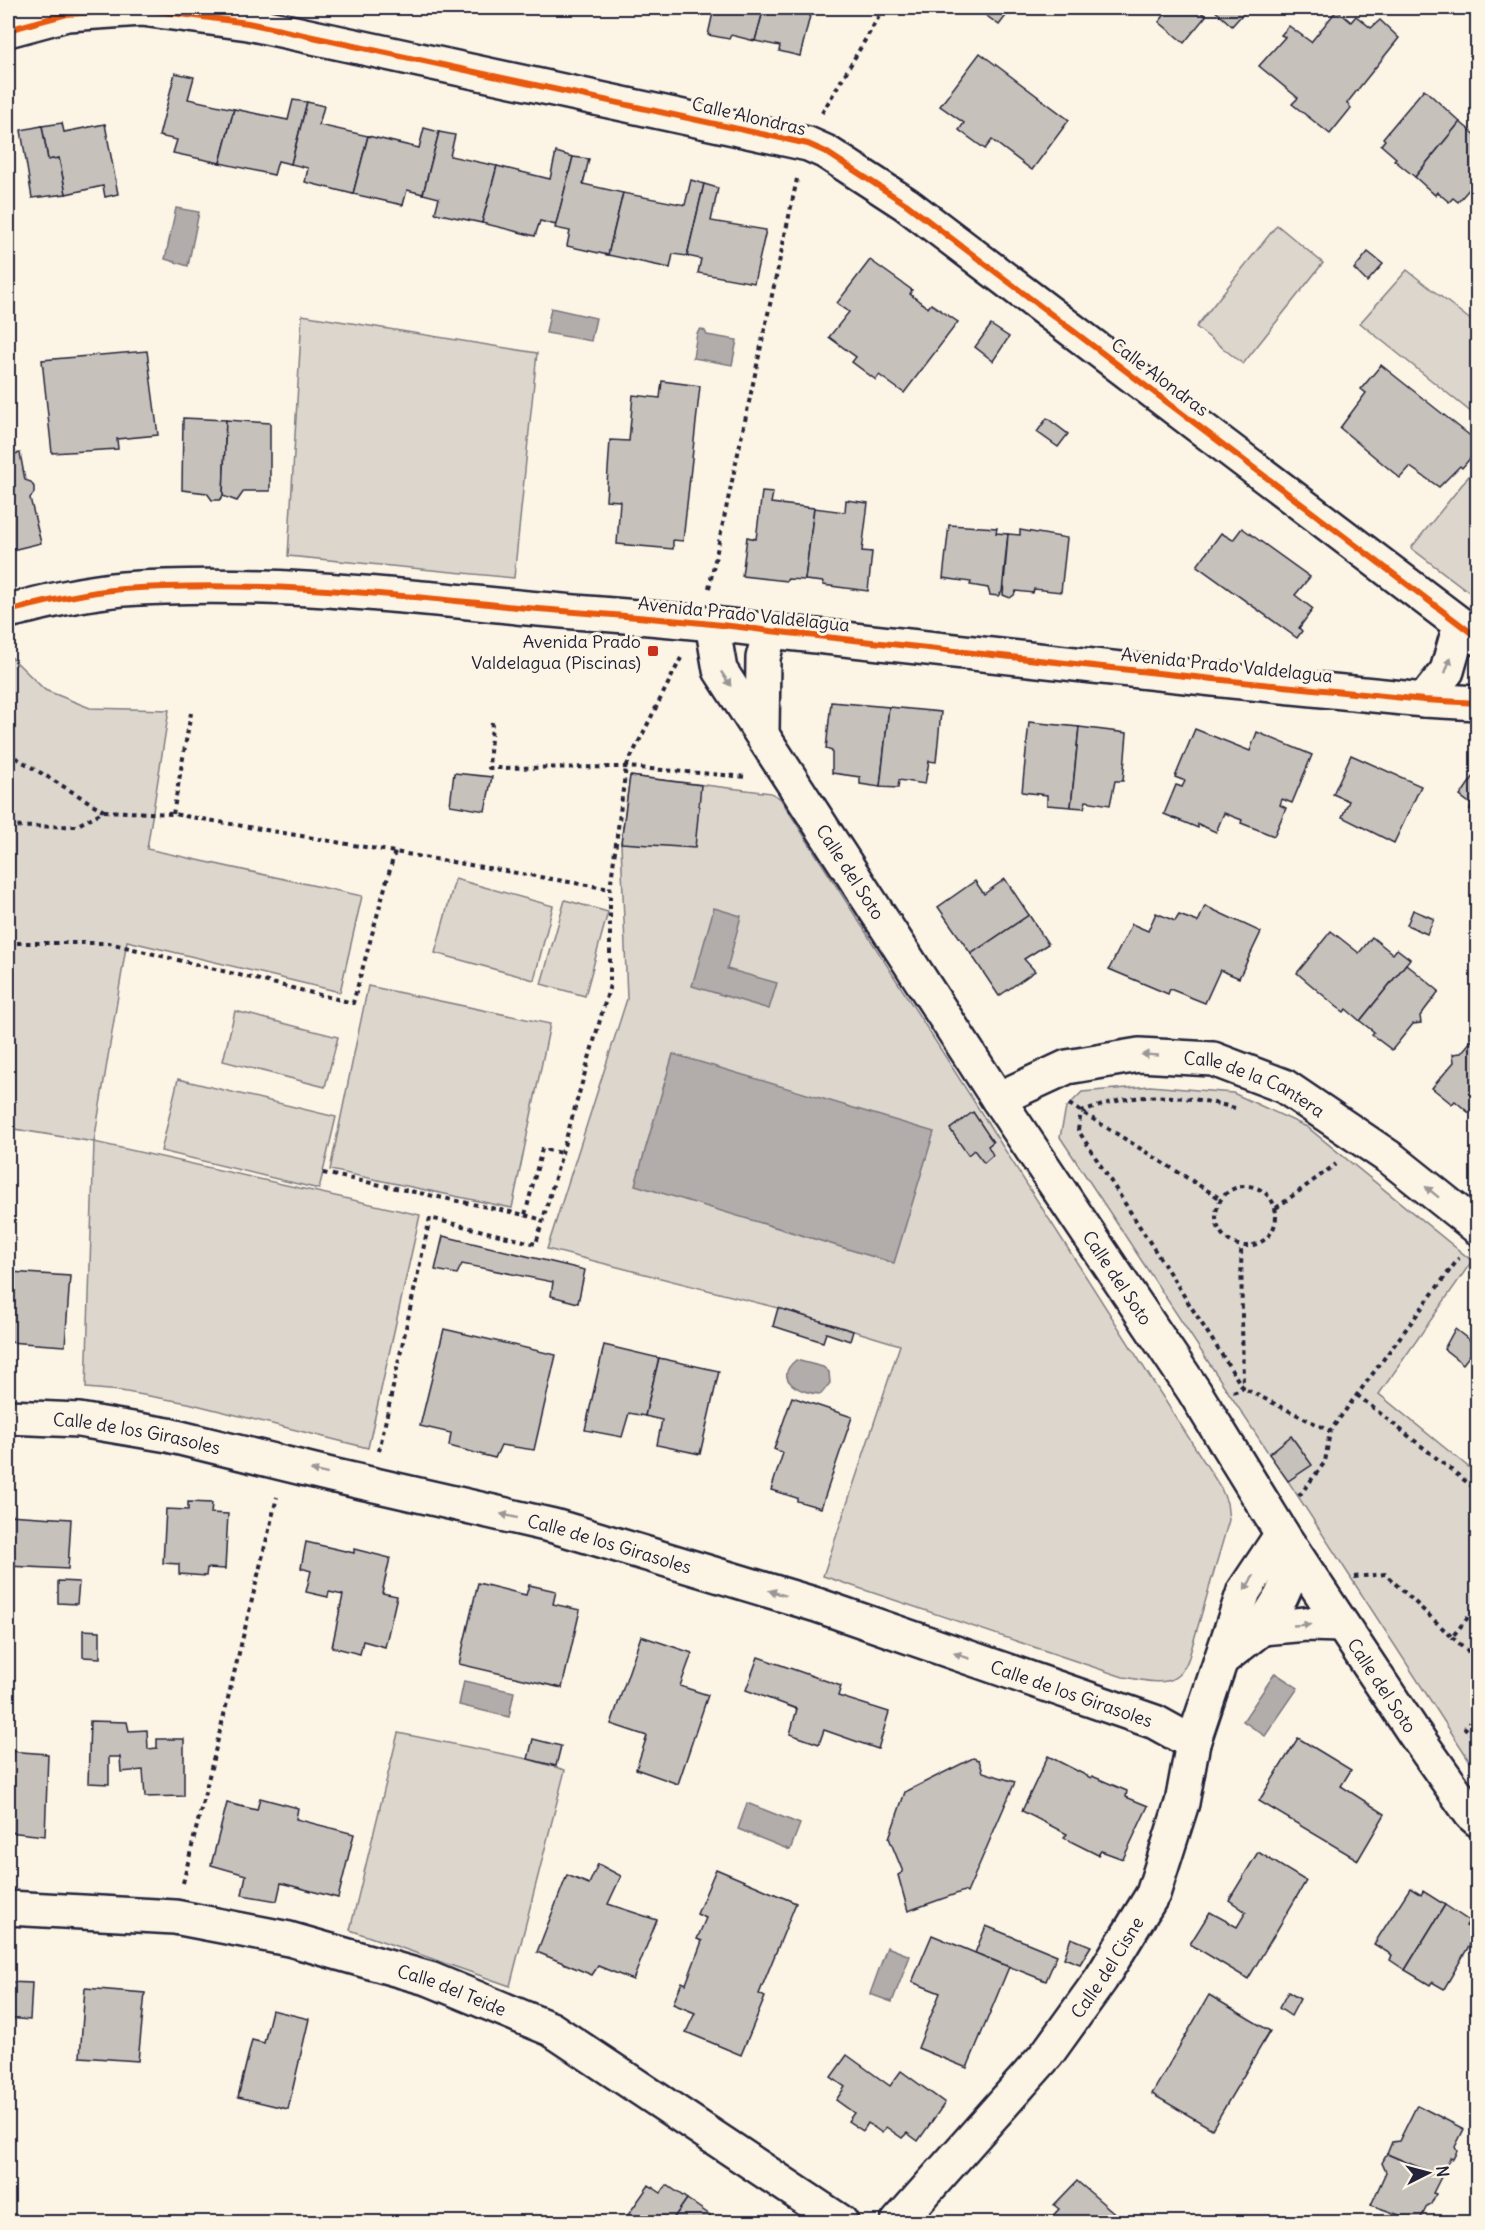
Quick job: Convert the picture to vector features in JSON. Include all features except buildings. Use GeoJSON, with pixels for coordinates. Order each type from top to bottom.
{"type":"FeatureCollection","features":[{"type":"Feature","properties":{"kind":"street","name":"Calle Alondras"},"geometry":{"type":"LineString","coordinates":[[8,30],[67,14],[142,9],[248,23],[808,144],[826,152],[906,204],[1469,631],[1447,672],[1424,700]]}},
{"type":"Feature","properties":{"kind":"street","name":"Avenida Prado Valdelagua"},"geometry":{"type":"LineString","coordinates":[[8,611],[44,602],[122,589],[248,587],[401,594],[519,607],[710,610],[770,632],[1424,700],[1478,703]]}},
{"type":"Feature","properties":{"kind":"street","name":"Calle del Soto"},"geometry":{"type":"LineString","coordinates":[[710,610],[720,670],[998,1099],[1194,1391],[1290,1547],[1426,1751],[1471,1814],[1478,1820]]}},
{"type":"Feature","properties":{"kind":"street"},"geometry":{"type":"LineString","coordinates":[[762,732],[763,658],[770,632]]}},
{"type":"Feature","properties":{"kind":"street","name":"Calle de la Cantera"},"geometry":{"type":"LineString","coordinates":[[998,1099],[1068,1067],[1139,1055],[1213,1059],[1284,1086],[1393,1160],[1471,1239]]}},
{"type":"Feature","properties":{"kind":"street","name":"Calle de los Girasoles"},"geometry":{"type":"LineString","coordinates":[[8,1417],[79,1420],[168,1435],[554,1526],[817,1605],[1155,1722],[1193,1743]]}},
{"type":"Feature","properties":{"kind":"street"},"geometry":{"type":"LineString","coordinates":[[1221,1660],[1262,1628],[1281,1597],[1290,1547]]}},
{"type":"Feature","properties":{"kind":"street","name":"Calle del Cisne"},"geometry":{"type":"LineString","coordinates":[[898,2223],[1047,2054],[1101,1979],[1153,1894],[1182,1803],[1193,1743],[1244,1591],[1290,1547]]}},
{"type":"Feature","properties":{"kind":"street"},"geometry":{"type":"LineString","coordinates":[[1262,1628],[1306,1624],[1342,1625]]}},
{"type":"Feature","properties":{"kind":"street","name":"Calle del Teide"},"geometry":{"type":"LineString","coordinates":[[8,1908],[175,1917],[289,1939],[430,1979],[551,2029],[842,2223]]}},
{"type":"Feature","properties":{"kind":"path"},"geometry":{"type":"LineString","coordinates":[[821,115],[884,8]]}},
{"type":"Feature","properties":{"kind":"path"},"geometry":{"type":"LineString","coordinates":[[710,610],[799,172]]}},
{"type":"Feature","properties":{"kind":"path"},"geometry":{"type":"LineString","coordinates":[[377,1457],[430,1218],[536,1244],[610,985],[610,889],[626,767],[681,657]]}},
{"type":"Feature","properties":{"kind":"path"},"geometry":{"type":"LineString","coordinates":[[173,814],[191,713]]}},
{"type":"Feature","properties":{"kind":"path"},"geometry":{"type":"LineString","coordinates":[[492,722],[489,768],[626,767],[752,778]]}},
{"type":"Feature","properties":{"kind":"path"},"geometry":{"type":"LineString","coordinates":[[8,753],[104,811],[173,814],[610,889]]}},
{"type":"Feature","properties":{"kind":"path"},"geometry":{"type":"LineString","coordinates":[[8,827],[76,826],[104,811]]}},
{"type":"Feature","properties":{"kind":"path"},"geometry":{"type":"LineString","coordinates":[[8,943],[108,943],[353,1003],[395,851]]}},
{"type":"Feature","properties":{"kind":"path"},"geometry":{"type":"LineString","coordinates":[[1081,1112],[1117,1101],[1156,1097],[1200,1099],[1245,1111]]}},
{"type":"Feature","properties":{"kind":"path"},"geometry":{"type":"LineString","coordinates":[[1064,1100],[1221,1199]]}},
{"type":"Feature","properties":{"kind":"path"},"geometry":{"type":"LineString","coordinates":[[1081,1112],[1078,1130],[1243,1388],[1330,1431]]}},
{"type":"Feature","properties":{"kind":"path"},"geometry":{"type":"LineString","coordinates":[[525,1215],[542,1149],[562,1154]]}},
{"type":"Feature","properties":{"kind":"path"},"geometry":{"type":"LineString","coordinates":[[1276,1208],[1341,1161]]}},
{"type":"Feature","properties":{"kind":"path"},"geometry":{"type":"LineString","coordinates":[[323,1173],[543,1220]]}},
{"type":"Feature","properties":{"kind":"path"},"geometry":{"type":"LineString","coordinates":[[1244,1185],[1257,1188],[1269,1196],[1276,1208],[1276,1223],[1269,1236],[1256,1245],[1241,1246],[1227,1240],[1218,1228],[1216,1213],[1221,1199],[1231,1189],[1244,1185]]}},
{"type":"Feature","properties":{"kind":"path"},"geometry":{"type":"LineString","coordinates":[[1298,1497],[1325,1462],[1330,1431],[1471,1239]]}},
{"type":"Feature","properties":{"kind":"path"},"geometry":{"type":"LineString","coordinates":[[1241,1246],[1243,1388]]}},
{"type":"Feature","properties":{"kind":"path"},"geometry":{"type":"LineString","coordinates":[[1451,1249],[1460,1257]]}},
{"type":"Feature","properties":{"kind":"path"},"geometry":{"type":"LineString","coordinates":[[1232,1392],[1243,1388]]}},
{"type":"Feature","properties":{"kind":"path"},"geometry":{"type":"LineString","coordinates":[[1357,1395],[1478,1491]]}},
{"type":"Feature","properties":{"kind":"path"},"geometry":{"type":"LineString","coordinates":[[181,1889],[280,1486]]}},
{"type":"Feature","properties":{"kind":"path"},"geometry":{"type":"LineString","coordinates":[[1349,1577],[1385,1574],[1478,1660]]}},
{"type":"Feature","properties":{"kind":"path"},"geometry":{"type":"LineString","coordinates":[[1452,1637],[1478,1605]]}},
{"type":"Feature","properties":{"kind":"path"},"geometry":{"type":"LineString","coordinates":[[1478,1713],[1465,1728],[1478,1740]]}},
{"type":"Feature","properties":{"kind":"shaded area"},"geometry":{"type":"Polygon","coordinates":[[[176,208],[199,212],[188,266],[165,259],[176,208]]]}},
{"type":"Feature","properties":{"kind":"shaded area"},"geometry":{"type":"Polygon","coordinates":[[[1277,225],[1323,263],[1243,364],[1196,327],[1277,225]]]}},
{"type":"Feature","properties":{"kind":"shaded area"},"geometry":{"type":"Polygon","coordinates":[[[1407,270],[1477,325],[1477,417],[1360,323],[1407,270]]]}},
{"type":"Feature","properties":{"kind":"shaded area"},"geometry":{"type":"Polygon","coordinates":[[[551,308],[596,318],[591,341],[546,333],[551,308]]]}},
{"type":"Feature","properties":{"kind":"shaded area"},"geometry":{"type":"Polygon","coordinates":[[[302,315],[537,353],[514,578],[288,556],[302,315]]]}},
{"type":"Feature","properties":{"kind":"shaded area"},"geometry":{"type":"Polygon","coordinates":[[[701,329],[707,335],[737,340],[732,365],[693,358],[697,333],[701,329]]]}},
{"type":"Feature","properties":{"kind":"shaded area"},"geometry":{"type":"Polygon","coordinates":[[[1477,466],[1477,598],[1411,548],[1477,466]]]}},
{"type":"Feature","properties":{"kind":"shaded area"},"geometry":{"type":"Polygon","coordinates":[[[8,654],[45,690],[90,708],[169,710],[147,849],[362,896],[340,992],[127,941],[94,1142],[8,1128],[8,654]]]}},
{"type":"Feature","properties":{"kind":"shaded area"},"geometry":{"type":"Polygon","coordinates":[[[630,776],[771,793],[780,798],[1221,1488],[1227,1503],[1229,1520],[1189,1657],[1184,1668],[1171,1680],[1154,1682],[1123,1677],[823,1576],[900,1345],[778,1308],[547,1249],[627,999],[621,843],[630,776]]]}},
{"type":"Feature","properties":{"kind":"shaded area"},"geometry":{"type":"Polygon","coordinates":[[[455,879],[553,906],[534,980],[435,953],[455,879]]]}},
{"type":"Feature","properties":{"kind":"shaded area"},"geometry":{"type":"Polygon","coordinates":[[[565,900],[608,912],[585,996],[541,984],[565,900]]]}},
{"type":"Feature","properties":{"kind":"shaded area"},"geometry":{"type":"Polygon","coordinates":[[[714,908],[741,916],[727,969],[777,983],[769,1009],[692,986],[714,908]]]}},
{"type":"Feature","properties":{"kind":"shaded area"},"geometry":{"type":"Polygon","coordinates":[[[368,986],[550,1024],[512,1208],[330,1170],[368,986]]]}},
{"type":"Feature","properties":{"kind":"shaded area"},"geometry":{"type":"Polygon","coordinates":[[[235,1011],[338,1037],[325,1087],[223,1061],[235,1011]]]}},
{"type":"Feature","properties":{"kind":"shaded area"},"geometry":{"type":"Polygon","coordinates":[[[673,1054],[934,1132],[894,1263],[635,1185],[673,1054]]]}},
{"type":"Feature","properties":{"kind":"shaded area"},"geometry":{"type":"Polygon","coordinates":[[[178,1079],[336,1117],[319,1189],[161,1151],[178,1079]]]}},
{"type":"Feature","properties":{"kind":"shaded area"},"geometry":{"type":"Polygon","coordinates":[[[1150,1086],[1233,1093],[1307,1127],[1472,1261],[1379,1394],[1477,1474],[1478,1616],[1474,1620],[1478,1623],[1477,1772],[1288,1481],[1311,1464],[1291,1436],[1269,1454],[1060,1137],[1066,1108],[1082,1092],[1150,1086]]]}},
{"type":"Feature","properties":{"kind":"shaded area"},"geometry":{"type":"Polygon","coordinates":[[[94,1142],[420,1215],[368,1448],[188,1403],[121,1391],[86,1388],[94,1142]]]}},
{"type":"Feature","properties":{"kind":"shaded area"},"geometry":{"type":"Polygon","coordinates":[[[796,1360],[823,1367],[829,1372],[830,1383],[821,1394],[798,1389],[788,1380],[789,1367],[796,1360]]]}},
{"type":"Feature","properties":{"kind":"shaded area"},"geometry":{"type":"Polygon","coordinates":[[[1275,1673],[1298,1688],[1265,1736],[1243,1721],[1275,1673]]]}},
{"type":"Feature","properties":{"kind":"shaded area"},"geometry":{"type":"Polygon","coordinates":[[[464,1681],[514,1692],[509,1717],[459,1705],[464,1681]]]}},
{"type":"Feature","properties":{"kind":"shaded area"},"geometry":{"type":"Polygon","coordinates":[[[398,1733],[528,1759],[565,1770],[510,1986],[350,1930],[398,1733]]]}},
{"type":"Feature","properties":{"kind":"shaded area"},"geometry":{"type":"Polygon","coordinates":[[[747,1803],[800,1824],[790,1850],[738,1829],[747,1803]]]}},
{"type":"Feature","properties":{"kind":"shaded area"},"geometry":{"type":"Polygon","coordinates":[[[887,1947],[910,1956],[892,2002],[870,1994],[887,1947]]]}},
{"type":"Feature","properties":{"kind":"cycle path"},"geometry":{"type":"LineString","coordinates":[[8,30],[67,14],[142,9],[248,23],[808,144],[826,152],[906,204],[1478,638]]}},
{"type":"Feature","properties":{"kind":"cycle path"},"geometry":{"type":"LineString","coordinates":[[8,611],[80,595],[123,589],[222,586],[321,590],[707,623],[1232,681],[1424,700],[1478,703]]}},
{"type":"Feature","properties":{"kind":"place","name":"Avenida Prado Valdelagua (Piscinas)"},"geometry":{"type":"Point","coordinates":[653,651]}}]}
